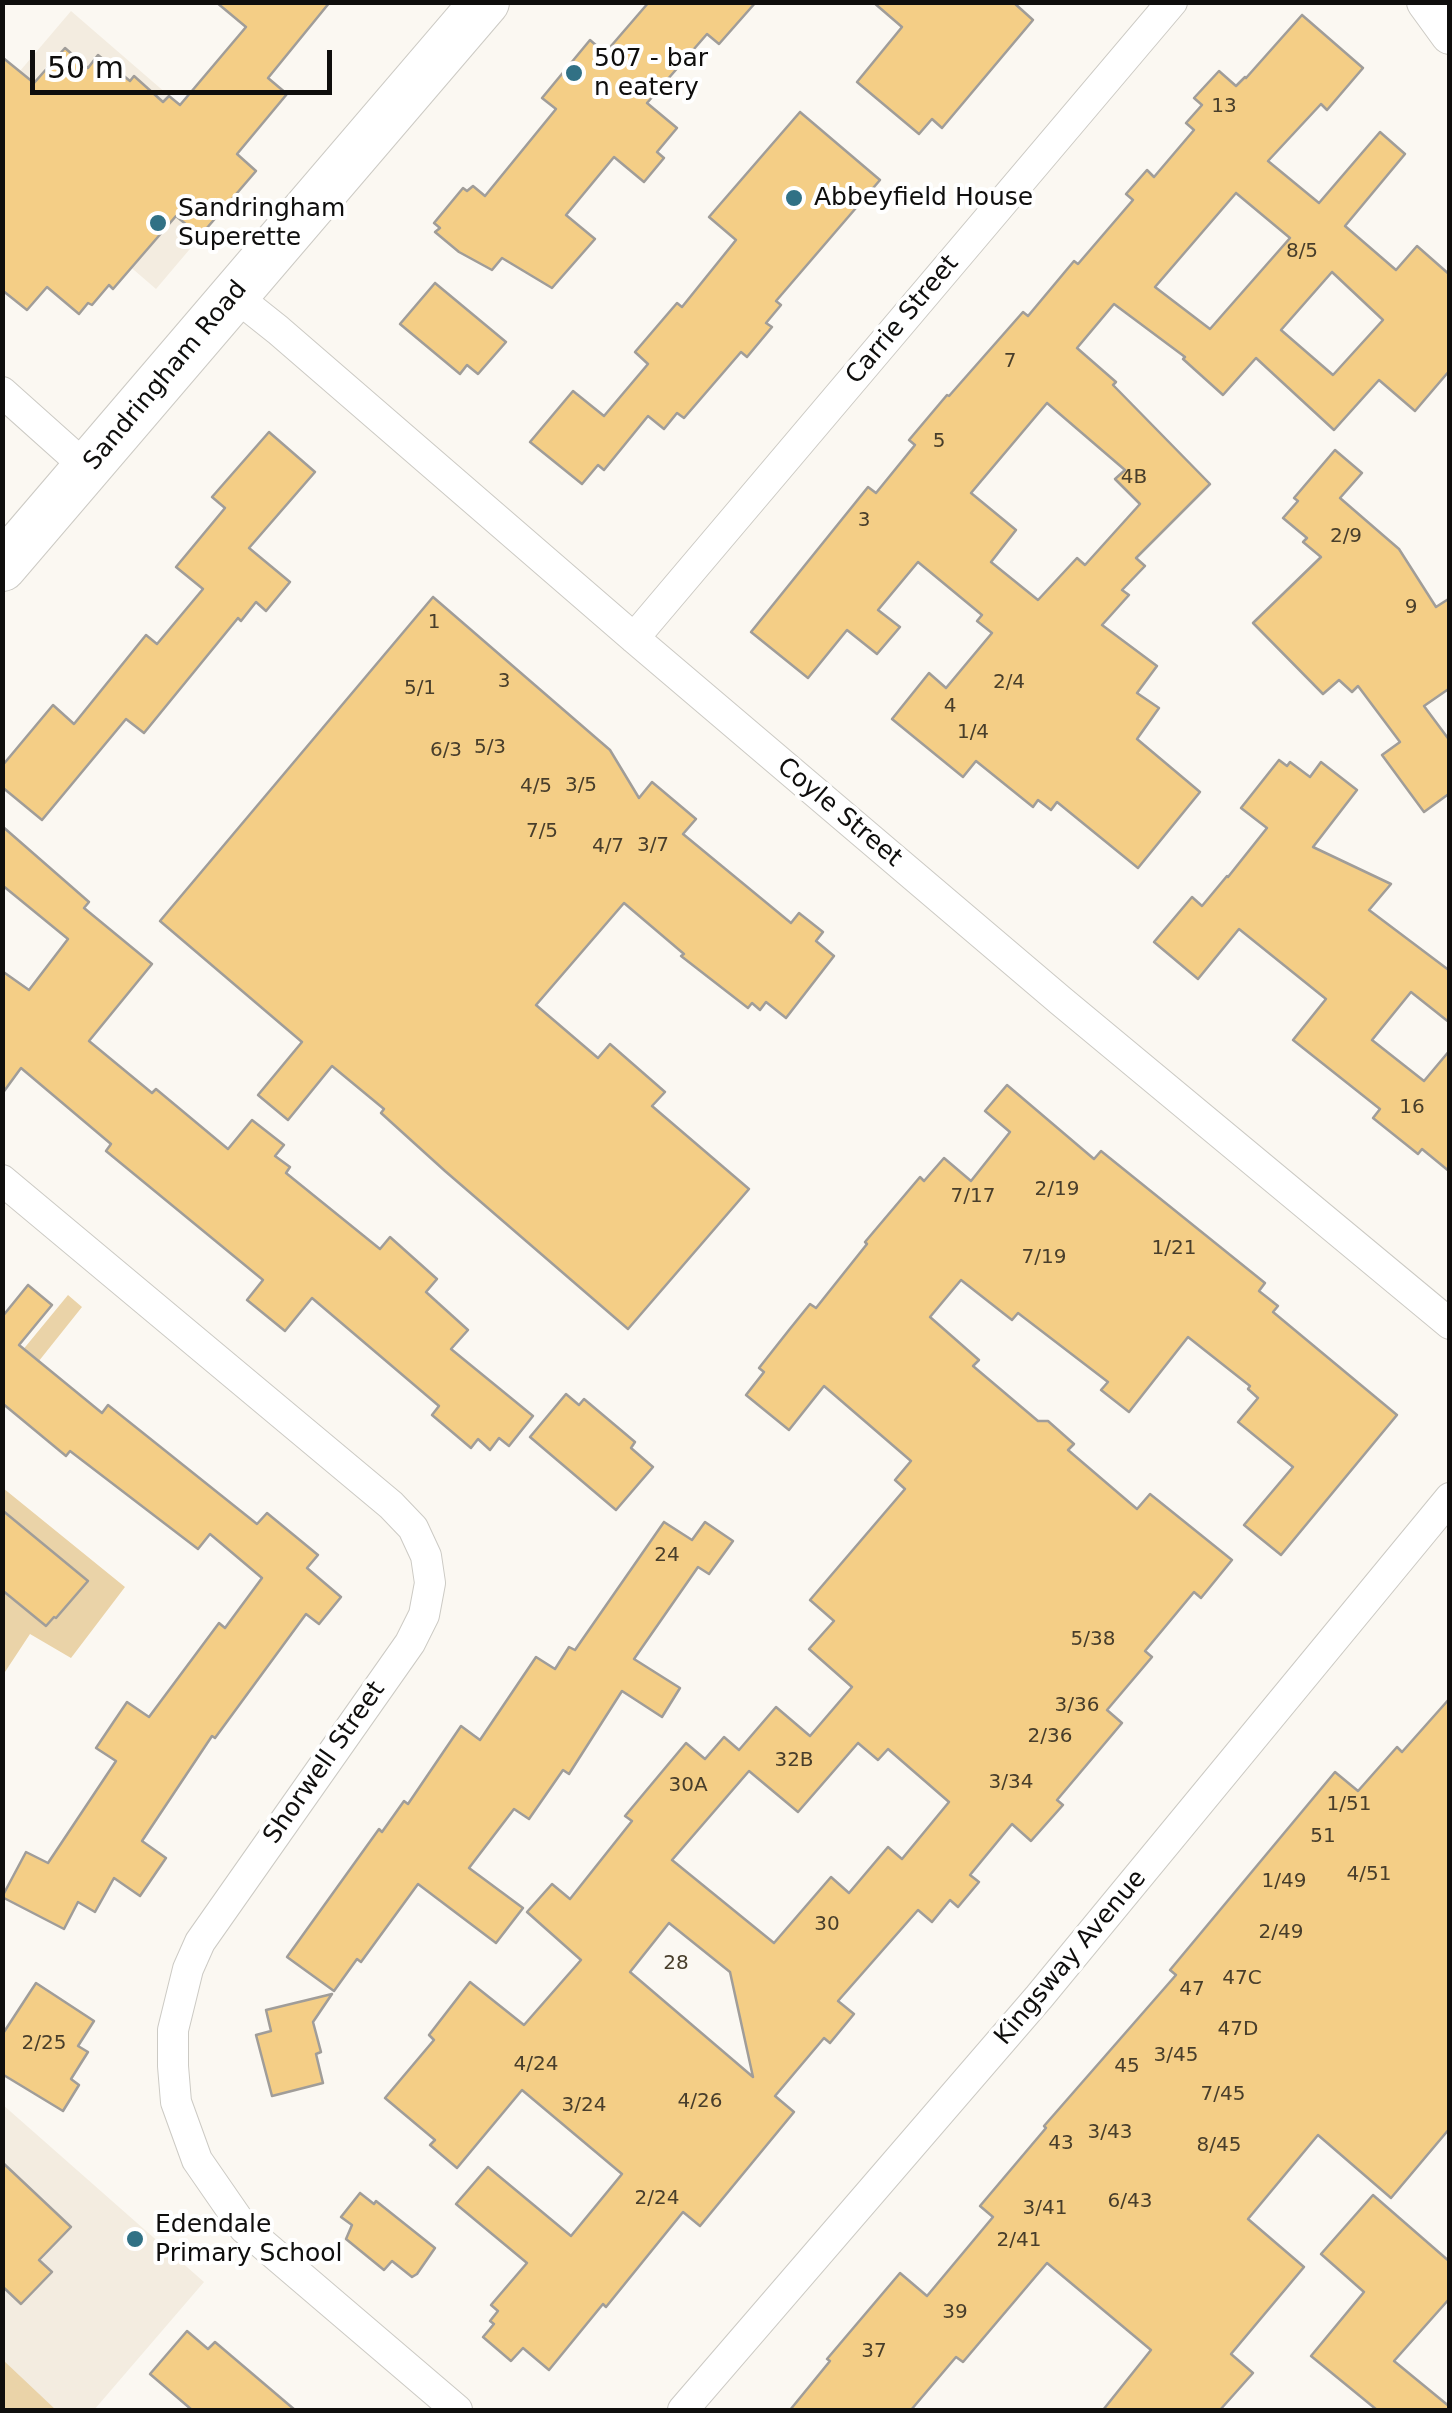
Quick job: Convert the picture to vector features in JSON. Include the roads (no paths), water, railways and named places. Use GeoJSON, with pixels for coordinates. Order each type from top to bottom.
{"type":"FeatureCollection","features":[{"type":"Feature","properties":{"kind":"main road","name":"Sandringham Road"},"geometry":{"type":"LineString","coordinates":[[2,566],[485,2]]}},
{"type":"Feature","properties":{"kind":"street","name":"Carrie Street"},"geometry":{"type":"LineString","coordinates":[[634,638],[1172,2]]}},
{"type":"Feature","properties":{"kind":"street","name":"Coyle Street"},"geometry":{"type":"LineString","coordinates":[[234,295],[1061,1001],[1450,1324]]}},
{"type":"Feature","properties":{"kind":"street"},"geometry":{"type":"LineString","coordinates":[[2,392],[88,468]]}},
{"type":"Feature","properties":{"kind":"street","name":"Shorwell Street"},"geometry":{"type":"LineString","coordinates":[[2,1180],[391,1506],[413,1528],[426,1556],[430,1582],[424,1616],[410,1644],[200,1942],[188,1969],[174,2030],[173,2066],[176,2102],[197,2160],[244,2228],[458,2410]]}},
{"type":"Feature","properties":{"kind":"street","name":"Kingsway Avenue"},"geometry":{"type":"LineString","coordinates":[[683,2410],[1039,1997],[1450,1498]]}},
{"type":"Feature","properties":{"kind":"place","name":"507 - bar n eatery"},"geometry":{"type":"Point","coordinates":[574,73]}},
{"type":"Feature","properties":{"kind":"place","name":"Abbeyfield House"},"geometry":{"type":"Point","coordinates":[794,198]}},
{"type":"Feature","properties":{"kind":"place","name":"Sandringham Superette"},"geometry":{"type":"Point","coordinates":[158,223]}},
{"type":"Feature","properties":{"kind":"place","name":"Edendale Primary School"},"geometry":{"type":"Point","coordinates":[135,2239]}}]}
